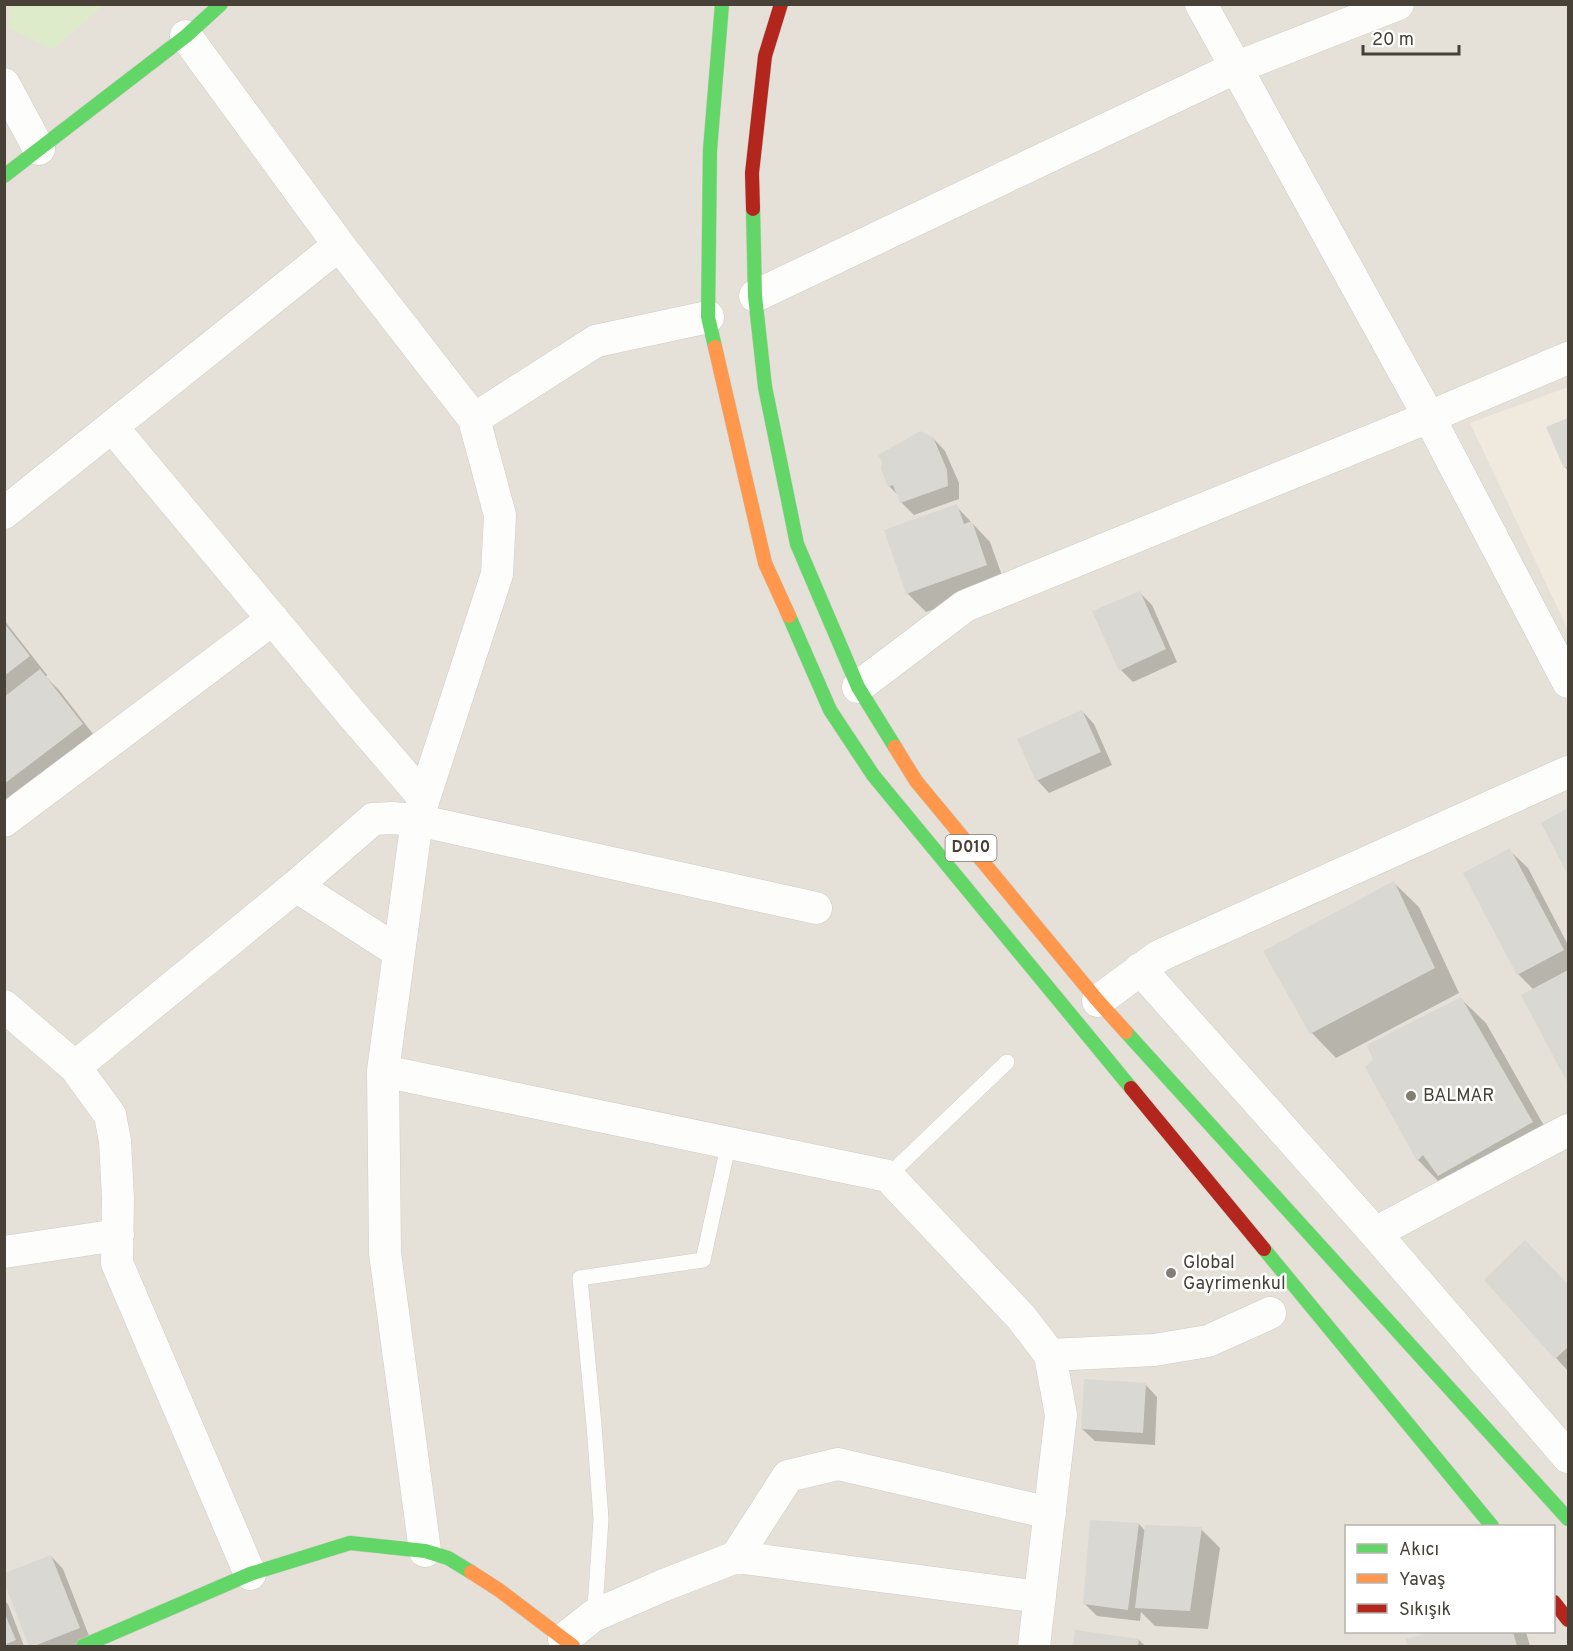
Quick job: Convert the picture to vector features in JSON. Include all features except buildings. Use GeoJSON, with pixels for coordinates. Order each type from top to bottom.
{"type":"FeatureCollection","features":[{"type":"Feature","properties":{"kind":"main road"},"geometry":{"type":"LineString","coordinates":[[4,176],[186,36],[220,4]]}},
{"type":"Feature","properties":{"kind":"main road","name":"D010"},"geometry":{"type":"LineString","coordinates":[[722,4],[710,150],[708,318],[765,563],[830,710],[873,775],[1490,1525]]}},
{"type":"Feature","properties":{"kind":"main road","name":"D010"},"geometry":{"type":"LineString","coordinates":[[781,4],[765,56],[752,173],[755,296],[765,387],[797,544],[858,687],[916,781],[1098,1001],[1569,1519]]}},
{"type":"Feature","properties":{"kind":"main road"},"geometry":{"type":"LineString","coordinates":[[83,1647],[250,1574],[350,1543],[425,1551],[448,1558],[499,1590],[568,1643]]}},
{"type":"Feature","properties":{"kind":"main road"},"geometry":{"type":"LineString","coordinates":[[1555,1603],[1569,1620]]}},
{"type":"Feature","properties":{"kind":"street"},"geometry":{"type":"LineString","coordinates":[[1201,4],[1429,417],[1569,682]]}},
{"type":"Feature","properties":{"kind":"street"},"geometry":{"type":"LineString","coordinates":[[755,296],[1235,68],[1398,4]]}},
{"type":"Feature","properties":{"kind":"street"},"geometry":{"type":"LineString","coordinates":[[186,36],[339,245],[474,419],[500,515],[497,574],[420,809],[383,1071],[385,1253],[425,1551]]}},
{"type":"Feature","properties":{"kind":"street"},"geometry":{"type":"LineString","coordinates":[[4,84],[39,149]]}},
{"type":"Feature","properties":{"kind":"street"},"geometry":{"type":"LineString","coordinates":[[4,513],[339,245]]}},
{"type":"Feature","properties":{"kind":"street"},"geometry":{"type":"LineString","coordinates":[[474,419],[596,342],[708,318]]}},
{"type":"Feature","properties":{"kind":"street"},"geometry":{"type":"LineString","coordinates":[[858,687],[965,606],[1569,358]]}},
{"type":"Feature","properties":{"kind":"street"},"geometry":{"type":"LineString","coordinates":[[113,428],[273,619],[420,809]]}},
{"type":"Feature","properties":{"kind":"street"},"geometry":{"type":"LineString","coordinates":[[4,821],[273,619]]}},
{"type":"Feature","properties":{"kind":"street"},"geometry":{"type":"LineString","coordinates":[[1098,1001],[1159,956],[1569,772]]}},
{"type":"Feature","properties":{"kind":"street"},"geometry":{"type":"LineString","coordinates":[[75,1067],[296,886],[373,819],[392,818],[420,809],[816,908]]}},
{"type":"Feature","properties":{"kind":"street"},"geometry":{"type":"LineString","coordinates":[[296,886],[399,952]]}},
{"type":"Feature","properties":{"kind":"street"},"geometry":{"type":"LineString","coordinates":[[1140,969],[1375,1233],[1569,1456]]}},
{"type":"Feature","properties":{"kind":"street"},"geometry":{"type":"LineString","coordinates":[[4,1005],[75,1067],[110,1115],[115,1141],[118,1198],[117,1263],[250,1574]]}},
{"type":"Feature","properties":{"kind":"street"},"geometry":{"type":"LineString","coordinates":[[383,1071],[888,1176],[1021,1317],[1050,1355],[1061,1415],[1034,1647]]}},
{"type":"Feature","properties":{"kind":"street"},"geometry":{"type":"LineString","coordinates":[[1375,1233],[1569,1130]]}},
{"type":"Feature","properties":{"kind":"street"},"geometry":{"type":"LineString","coordinates":[[4,1252],[118,1235]]}},
{"type":"Feature","properties":{"kind":"street"},"geometry":{"type":"LineString","coordinates":[[1050,1355],[1154,1350],[1208,1341],[1270,1313]]}},
{"type":"Feature","properties":{"kind":"street"},"geometry":{"type":"LineString","coordinates":[[736,1557],[788,1476],[838,1464],[1050,1513]]}},
{"type":"Feature","properties":{"kind":"street"},"geometry":{"type":"LineString","coordinates":[[568,1643],[593,1616],[736,1557],[1040,1597]]}},
{"type":"Feature","properties":{"kind":"lane"},"geometry":{"type":"LineString","coordinates":[[888,1176],[1007,1062]]}},
{"type":"Feature","properties":{"kind":"lane"},"geometry":{"type":"LineString","coordinates":[[593,1616],[601,1519],[580,1278],[703,1260],[729,1142]]}},
{"type":"Feature","properties":{"kind":"shaded area"},"geometry":{"type":"Polygon","coordinates":[[[5,5],[1568,5],[1568,1646],[5,1646],[5,5]]]}},
{"type":"Feature","properties":{"kind":"shaded area"},"geometry":{"type":"Polygon","coordinates":[[[1568,387],[1568,630],[1470,423],[1568,387]]]}},
{"type":"Feature","properties":{"kind":"green space"},"geometry":{"type":"Polygon","coordinates":[[[10,4],[103,5],[53,50],[9,28],[10,4]]]}},
{"type":"Feature","properties":{"kind":"traffic: fast"},"geometry":{"type":"LineString","coordinates":[[4,176],[186,36],[221,4]]}},
{"type":"Feature","properties":{"kind":"traffic: fast"},"geometry":{"type":"LineString","coordinates":[[715,347],[708,317],[710,150],[722,4]]}},
{"type":"Feature","properties":{"kind":"traffic: fast"},"geometry":{"type":"LineString","coordinates":[[753,209],[755,296],[765,387],[797,544],[858,687],[895,747]]}},
{"type":"Feature","properties":{"kind":"traffic: fast"},"geometry":{"type":"LineString","coordinates":[[789,616],[830,710],[873,775],[1131,1088]]}},
{"type":"Feature","properties":{"kind":"traffic: fast"},"geometry":{"type":"LineString","coordinates":[[1126,1032],[1568,1519]]}},
{"type":"Feature","properties":{"kind":"traffic: fast"},"geometry":{"type":"LineString","coordinates":[[1264,1249],[1491,1525]]}},
{"type":"Feature","properties":{"kind":"traffic: fast"},"geometry":{"type":"LineString","coordinates":[[83,1646],[250,1574],[350,1543],[425,1551],[448,1558],[471,1572]]}},
{"type":"Feature","properties":{"kind":"traffic: slow"},"geometry":{"type":"LineString","coordinates":[[715,347],[765,563],[789,616]]}},
{"type":"Feature","properties":{"kind":"traffic: slow"},"geometry":{"type":"LineString","coordinates":[[895,747],[916,781],[1126,1032]]}},
{"type":"Feature","properties":{"kind":"traffic: slow"},"geometry":{"type":"LineString","coordinates":[[471,1572],[499,1590],[573,1646]]}},
{"type":"Feature","properties":{"kind":"traffic: jam"},"geometry":{"type":"LineString","coordinates":[[753,209],[752,173],[765,56],[781,4]]}},
{"type":"Feature","properties":{"kind":"traffic: jam"},"geometry":{"type":"LineString","coordinates":[[1131,1088],[1264,1249]]}},
{"type":"Feature","properties":{"kind":"traffic: jam"},"geometry":{"type":"LineString","coordinates":[[1555,1603],[1568,1620]]}},
{"type":"Feature","properties":{"kind":"place","name":"BALMAR"},"geometry":{"type":"Point","coordinates":[1411,1096]}},
{"type":"Feature","properties":{"kind":"place","name":"Global Gayrimenkul"},"geometry":{"type":"Point","coordinates":[1171,1273]}}]}
